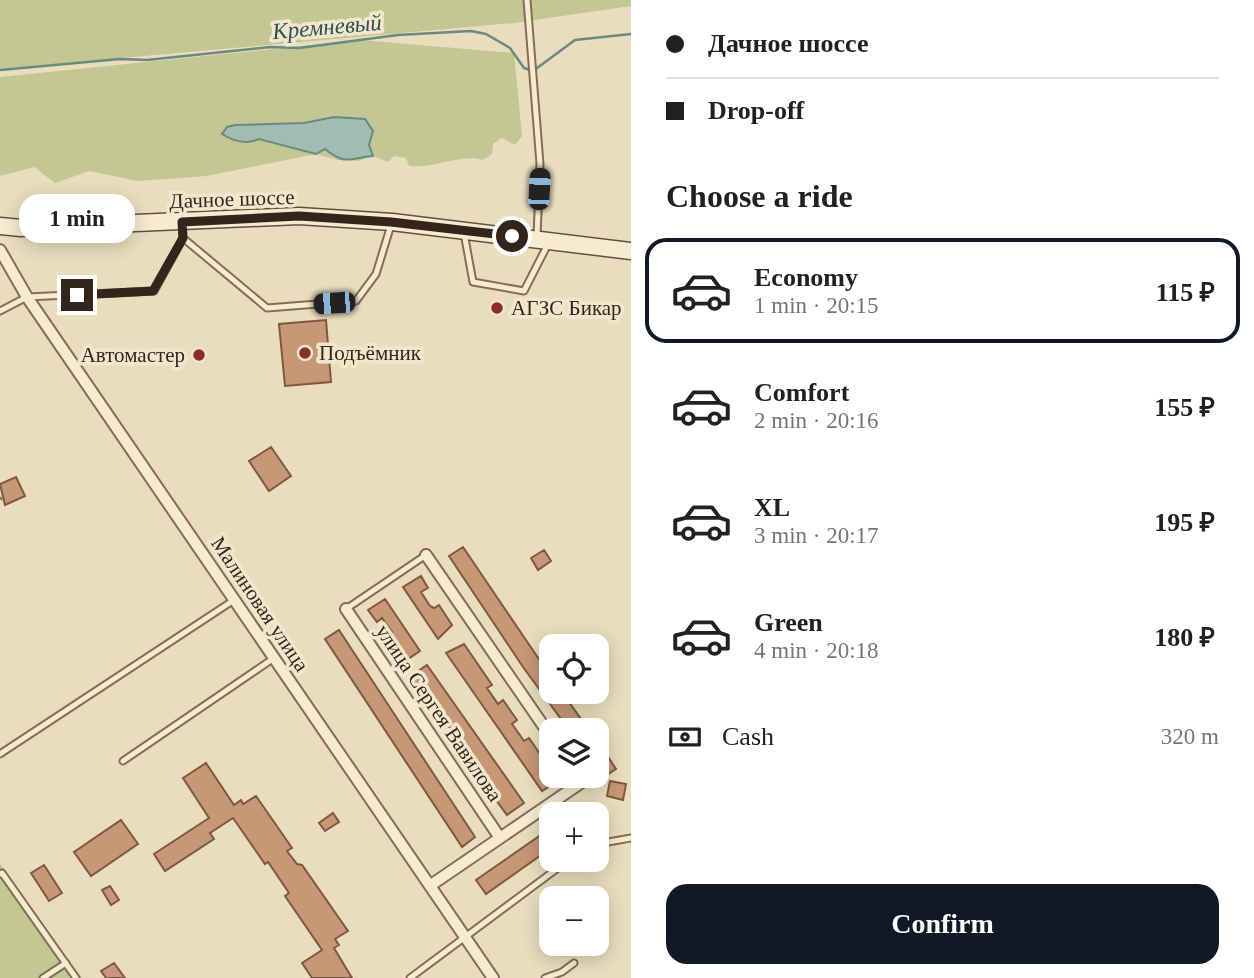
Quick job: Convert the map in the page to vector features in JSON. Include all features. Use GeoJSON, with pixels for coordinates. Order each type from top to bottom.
{"type":"FeatureCollection","features":[{"type":"Feature","properties":{"kind":"main road","name":"Дачное шоссе"},"geometry":{"type":"LineString","coordinates":[[0,226],[182,230],[299,216],[391,222],[631,251]]}},
{"type":"Feature","properties":{"kind":"street","name":"Малиновая улица"},"geometry":{"type":"LineString","coordinates":[[0,250],[27,297],[493,978]]}},
{"type":"Feature","properties":{"kind":"street"},"geometry":{"type":"LineString","coordinates":[[426,555],[539,720]]}},
{"type":"Feature","properties":{"kind":"street","name":"улица Сергея Вавилова"},"geometry":{"type":"LineString","coordinates":[[346,609],[500,838]]}},
{"type":"Feature","properties":{"kind":"street"},"geometry":{"type":"LineString","coordinates":[[431,885],[573,788]]}},
{"type":"Feature","properties":{"kind":"lane"},"geometry":{"type":"LineString","coordinates":[[463,230],[473,282],[524,291],[543,240],[527,0]]}},
{"type":"Feature","properties":{"kind":"lane"},"geometry":{"type":"LineString","coordinates":[[0,311],[27,297],[153,291],[182,230],[267,308],[356,301],[376,274],[391,222]]}},
{"type":"Feature","properties":{"kind":"lane"},"geometry":{"type":"LineString","coordinates":[[346,609],[426,555]]}},
{"type":"Feature","properties":{"kind":"lane"},"geometry":{"type":"LineString","coordinates":[[0,754],[234,600]]}},
{"type":"Feature","properties":{"kind":"lane"},"geometry":{"type":"LineString","coordinates":[[122,761],[274,658]]}},
{"type":"Feature","properties":{"kind":"lane"},"geometry":{"type":"LineString","coordinates":[[609,842],[631,838]]}},
{"type":"Feature","properties":{"kind":"lane"},"geometry":{"type":"LineString","coordinates":[[410,978],[553,872]]}},
{"type":"Feature","properties":{"kind":"lane"},"geometry":{"type":"LineString","coordinates":[[0,874],[2,873],[76,978]]}},
{"type":"Feature","properties":{"kind":"lane"},"geometry":{"type":"LineString","coordinates":[[43,978],[65,963]]}},
{"type":"Feature","properties":{"kind":"lane"},"geometry":{"type":"LineString","coordinates":[[545,978],[562,972],[574,963]]}},
{"type":"Feature","properties":{"kind":"green space"},"geometry":{"type":"Polygon","coordinates":[[[0,0],[631,0],[631,6],[514,23],[0,69],[0,0]]]}},
{"type":"Feature","properties":{"kind":"green space"},"geometry":{"type":"Polygon","coordinates":[[[361,40],[514,53],[522,136],[515,145],[502,138],[493,144],[492,154],[482,160],[467,158],[418,166],[409,166],[406,158],[394,156],[388,162],[373,156],[358,161],[338,160],[316,154],[207,176],[138,181],[89,171],[55,183],[34,167],[0,176],[0,77],[361,40]]]}},
{"type":"Feature","properties":{"kind":"green space"},"geometry":{"type":"Polygon","coordinates":[[[0,864],[82,978],[0,978],[0,864]]]}},
{"type":"Feature","properties":{"kind":"water"},"geometry":{"type":"Polygon","coordinates":[[[334,117],[365,119],[373,131],[369,145],[373,156],[343,159],[325,149],[316,154],[259,139],[240,141],[222,134],[227,127],[235,125],[304,123],[334,117]]]}},
{"type":"Feature","properties":{"kind":"building","name":"Подъёмник"},"geometry":{"type":"Polygon","coordinates":[[[326,320],[331,382],[285,386],[279,324],[326,320]]]}},
{"type":"Feature","properties":{"kind":"building"},"geometry":{"type":"Polygon","coordinates":[[[271,447],[291,476],[269,491],[249,461],[271,447]]]}},
{"type":"Feature","properties":{"kind":"building"},"geometry":{"type":"Polygon","coordinates":[[[16,477],[25,496],[5,505],[0,484],[16,477]]]}},
{"type":"Feature","properties":{"kind":"building"},"geometry":{"type":"Polygon","coordinates":[[[463,547],[539,659],[539,689],[523,667],[449,556],[463,547]]]}},
{"type":"Feature","properties":{"kind":"building"},"geometry":{"type":"Polygon","coordinates":[[[544,550],[551,561],[538,570],[531,558],[544,550]]]}},
{"type":"Feature","properties":{"kind":"building"},"geometry":{"type":"Polygon","coordinates":[[[421,576],[428,588],[421,592],[430,606],[434,608],[439,605],[452,625],[438,639],[403,587],[421,576]]]}},
{"type":"Feature","properties":{"kind":"building"},"geometry":{"type":"Polygon","coordinates":[[[385,599],[420,651],[408,659],[406,656],[400,660],[386,641],[392,632],[382,618],[377,622],[368,610],[385,599]]]}},
{"type":"Feature","properties":{"kind":"building"},"geometry":{"type":"Polygon","coordinates":[[[339,630],[475,837],[462,847],[325,639],[339,630]]]}},
{"type":"Feature","properties":{"kind":"building"},"geometry":{"type":"Polygon","coordinates":[[[464,644],[492,685],[487,688],[498,704],[503,700],[517,720],[512,724],[524,741],[529,738],[539,753],[539,787],[446,653],[464,644]]]}},
{"type":"Feature","properties":{"kind":"building"},"geometry":{"type":"Polygon","coordinates":[[[427,665],[524,803],[507,815],[477,774],[482,770],[472,756],[464,758],[450,738],[455,734],[411,680],[416,677],[414,674],[427,665]]]}},
{"type":"Feature","properties":{"kind":"building"},"geometry":{"type":"Polygon","coordinates":[[[550,704],[570,704],[580,718],[560,718],[550,704]]]}},
{"type":"Feature","properties":{"kind":"building"},"geometry":{"type":"Polygon","coordinates":[[[609,758],[616,769],[609,774],[609,758]]]}},
{"type":"Feature","properties":{"kind":"building"},"geometry":{"type":"Polygon","coordinates":[[[206,763],[234,805],[241,800],[243,804],[256,796],[292,848],[287,851],[297,864],[302,865],[348,931],[335,939],[339,945],[334,948],[352,978],[312,978],[302,963],[322,950],[285,896],[289,893],[233,818],[210,833],[214,839],[165,871],[154,854],[209,818],[183,778],[206,763]]]}},
{"type":"Feature","properties":{"kind":"building"},"geometry":{"type":"Polygon","coordinates":[[[610,781],[626,784],[623,800],[607,796],[610,781]]]}},
{"type":"Feature","properties":{"kind":"building"},"geometry":{"type":"Polygon","coordinates":[[[333,813],[339,822],[325,831],[319,823],[333,813]]]}},
{"type":"Feature","properties":{"kind":"building"},"geometry":{"type":"Polygon","coordinates":[[[121,820],[138,844],[91,876],[74,852],[121,820]]]}},
{"type":"Feature","properties":{"kind":"building"},"geometry":{"type":"Polygon","coordinates":[[[539,836],[539,856],[486,894],[476,880],[539,836]]]}},
{"type":"Feature","properties":{"kind":"building"},"geometry":{"type":"Polygon","coordinates":[[[44,865],[62,893],[49,901],[31,873],[44,865]]]}},
{"type":"Feature","properties":{"kind":"building"},"geometry":{"type":"Polygon","coordinates":[[[110,886],[119,900],[111,905],[102,890],[110,886]]]}},
{"type":"Feature","properties":{"kind":"building"},"geometry":{"type":"Polygon","coordinates":[[[114,963],[125,978],[106,978],[101,971],[114,963]]]}},
{"type":"Feature","properties":{"kind":"waterway","name":"Кремневый"},"geometry":{"type":"LineString","coordinates":[[0,70],[120,59],[147,60],[270,47],[299,48],[398,35],[471,31],[486,34],[510,48],[524,68],[533,71],[575,40],[631,34]]}},
{"type":"Feature","properties":{"kind":"place","name":"АГЗС Бикар"},"geometry":{"type":"Point","coordinates":[497,308]}},
{"type":"Feature","properties":{"kind":"place","name":"Подъёмник"},"geometry":{"type":"Point","coordinates":[305,353]}},
{"type":"Feature","properties":{"kind":"place","name":"Автомастер"},"geometry":{"type":"Point","coordinates":[199,355]}},
{"type":"Feature","properties":{"kind":"route"},"geometry":{"type":"LineString","coordinates":[[77,295],[153,291],[183,238],[182,222],[299,216],[391,222],[512,236]]}}]}
